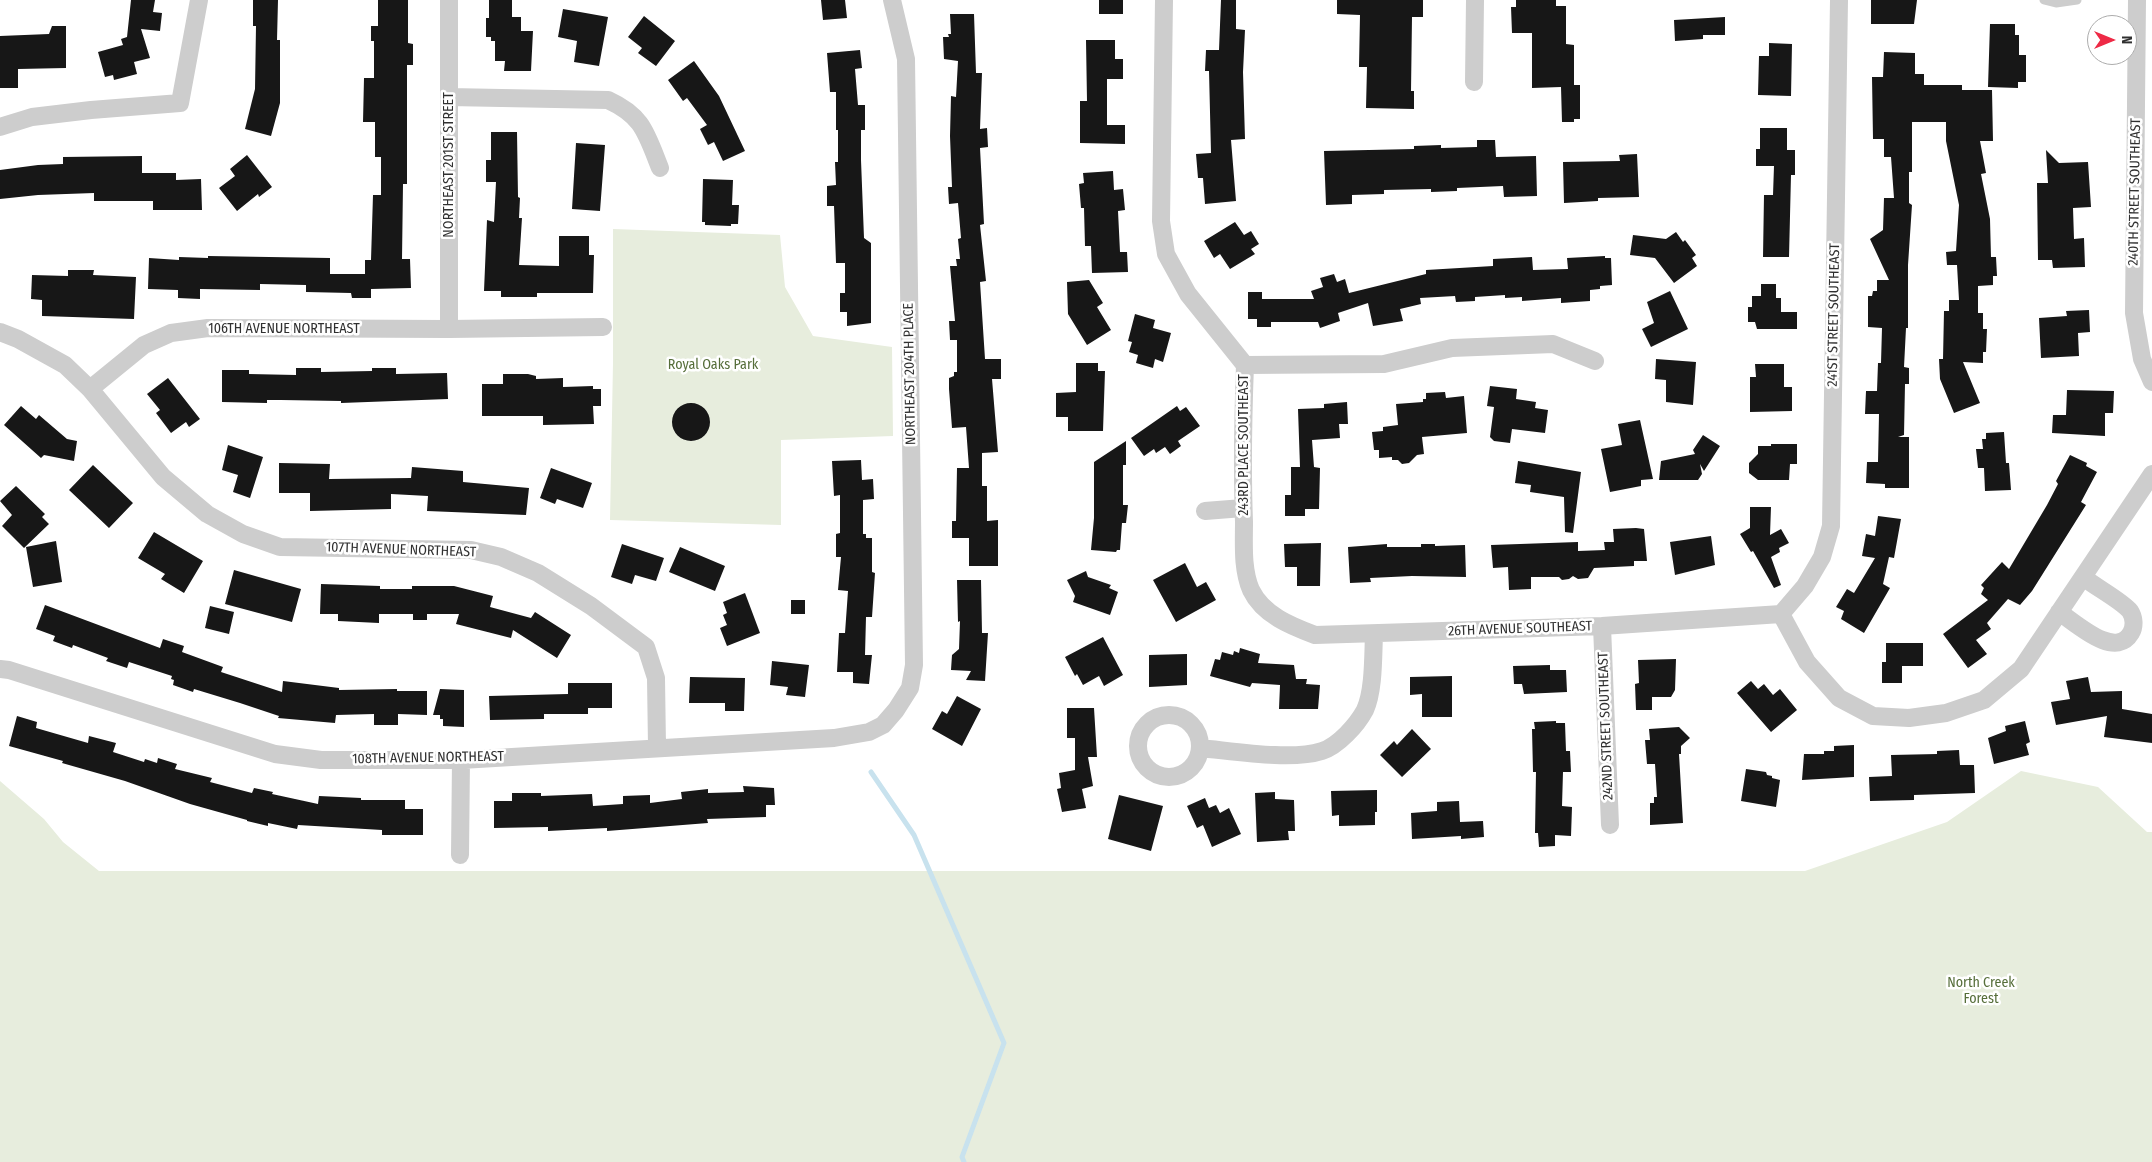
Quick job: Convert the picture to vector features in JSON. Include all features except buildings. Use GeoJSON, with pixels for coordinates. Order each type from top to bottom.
{"type":"FeatureCollection","features":[{"type":"Feature","properties":{"kind":"street"},"geometry":{"type":"LineString","coordinates":[[0,127],[32,117],[180,103],[199,0]]}},
{"type":"Feature","properties":{"kind":"street","name":"NORTHEAST 201ST STREET"},"geometry":{"type":"LineString","coordinates":[[449,0],[449,330]]}},
{"type":"Feature","properties":{"kind":"street","name":"NORTHEAST 204TH PLACE"},"geometry":{"type":"LineString","coordinates":[[869,732],[883,725],[896,710],[910,688],[914,665],[906,59],[892,0]]}},
{"type":"Feature","properties":{"kind":"street","name":"243RD PLACE SOUTHEAST"},"geometry":{"type":"LineString","coordinates":[[1164,0],[1161,221],[1166,254],[1188,294],[1245,365],[1242,459],[1245,567],[1252,591],[1266,610]]}},
{"type":"Feature","properties":{"kind":"street"},"geometry":{"type":"LineString","coordinates":[[1474,82],[1475,0]]}},
{"type":"Feature","properties":{"kind":"street","name":"241ST STREET SOUTHEAST"},"geometry":{"type":"LineString","coordinates":[[1781,614],[1805,586],[1822,557],[1831,526],[1839,0]]}},
{"type":"Feature","properties":{"kind":"street","name":"240TH STREET SOUTHEAST"},"geometry":{"type":"LineString","coordinates":[[2137,0],[2134,313],[2142,359],[2152,382]]}},
{"type":"Feature","properties":{"kind":"street"},"geometry":{"type":"LineString","coordinates":[[449,97],[608,100],[625,108],[643,126],[660,168]]}},
{"type":"Feature","properties":{"kind":"street","name":"106TH AVENUE NORTHEAST"},"geometry":{"type":"LineString","coordinates":[[90,389],[144,345],[171,333],[208,328],[449,330],[603,327]]}},
{"type":"Feature","properties":{"kind":"street"},"geometry":{"type":"LineString","coordinates":[[0,332],[18,339],[65,365],[90,389]]}},
{"type":"Feature","properties":{"kind":"street"},"geometry":{"type":"LineString","coordinates":[[1245,365],[1384,364],[1452,348],[1553,344],[1595,361]]}},
{"type":"Feature","properties":{"kind":"street","name":"107TH AVENUE NORTHEAST"},"geometry":{"type":"LineString","coordinates":[[90,389],[163,477],[207,514],[243,534],[280,547],[472,550],[502,557],[538,573],[591,606],[646,647],[656,678],[657,747]]}},
{"type":"Feature","properties":{"kind":"street"},"geometry":{"type":"LineString","coordinates":[[1781,614],[1807,662],[1839,698],[1873,716],[1909,718],[1946,714],[1984,700],[2021,670],[2152,474]]}},
{"type":"Feature","properties":{"kind":"street"},"geometry":{"type":"LineString","coordinates":[[1205,511],[1243,508]]}},
{"type":"Feature","properties":{"kind":"street"},"geometry":{"type":"LineString","coordinates":[[2059,612],[2107,643],[2119,643],[2130,636],[2134,622],[2129,610],[2082,577]]}},
{"type":"Feature","properties":{"kind":"street","name":"26TH AVENUE SOUTHEAST"},"geometry":{"type":"LineString","coordinates":[[1266,610],[1289,626],[1315,635],[1602,626],[1781,614]]}},
{"type":"Feature","properties":{"kind":"street","name":"242ND STREET SOUTHEAST"},"geometry":{"type":"LineString","coordinates":[[1602,626],[1610,825]]}},
{"type":"Feature","properties":{"kind":"street"},"geometry":{"type":"LineString","coordinates":[[1200,748],[1295,756],[1323,751],[1340,740],[1365,709],[1371,683],[1374,634]]}},
{"type":"Feature","properties":{"kind":"street","name":"108TH AVENUE NORTHEAST"},"geometry":{"type":"LineString","coordinates":[[0,669],[9,670],[276,754],[321,760],[461,760],[834,738],[869,732]]}},
{"type":"Feature","properties":{"kind":"street"},"geometry":{"type":"LineString","coordinates":[[460,855],[461,760]]}},
{"type":"Feature","properties":{"kind":"lane"},"geometry":{"type":"LineString","coordinates":[[2044,0],[2056,2],[2077,0]]}},
{"type":"Feature","properties":{"kind":"green space","name":"Royal Oaks Park"},"geometry":{"type":"Polygon","coordinates":[[[613,229],[780,235],[785,287],[813,336],[892,347],[893,436],[781,440],[781,525],[610,520],[613,229]]]}},
{"type":"Feature","properties":{"kind":"green space","name":"North Creek Forest"},"geometry":{"type":"Polygon","coordinates":[[[2021,771],[2098,787],[2147,832],[2152,832],[2152,1162],[0,1162],[0,781],[44,819],[63,842],[99,871],[1805,871],[1947,822],[2021,771]]]}},
{"type":"Feature","properties":{"kind":"waterway"},"geometry":{"type":"LineString","coordinates":[[871,772],[914,835],[1004,1043],[962,1157],[964,1162]]}}]}
